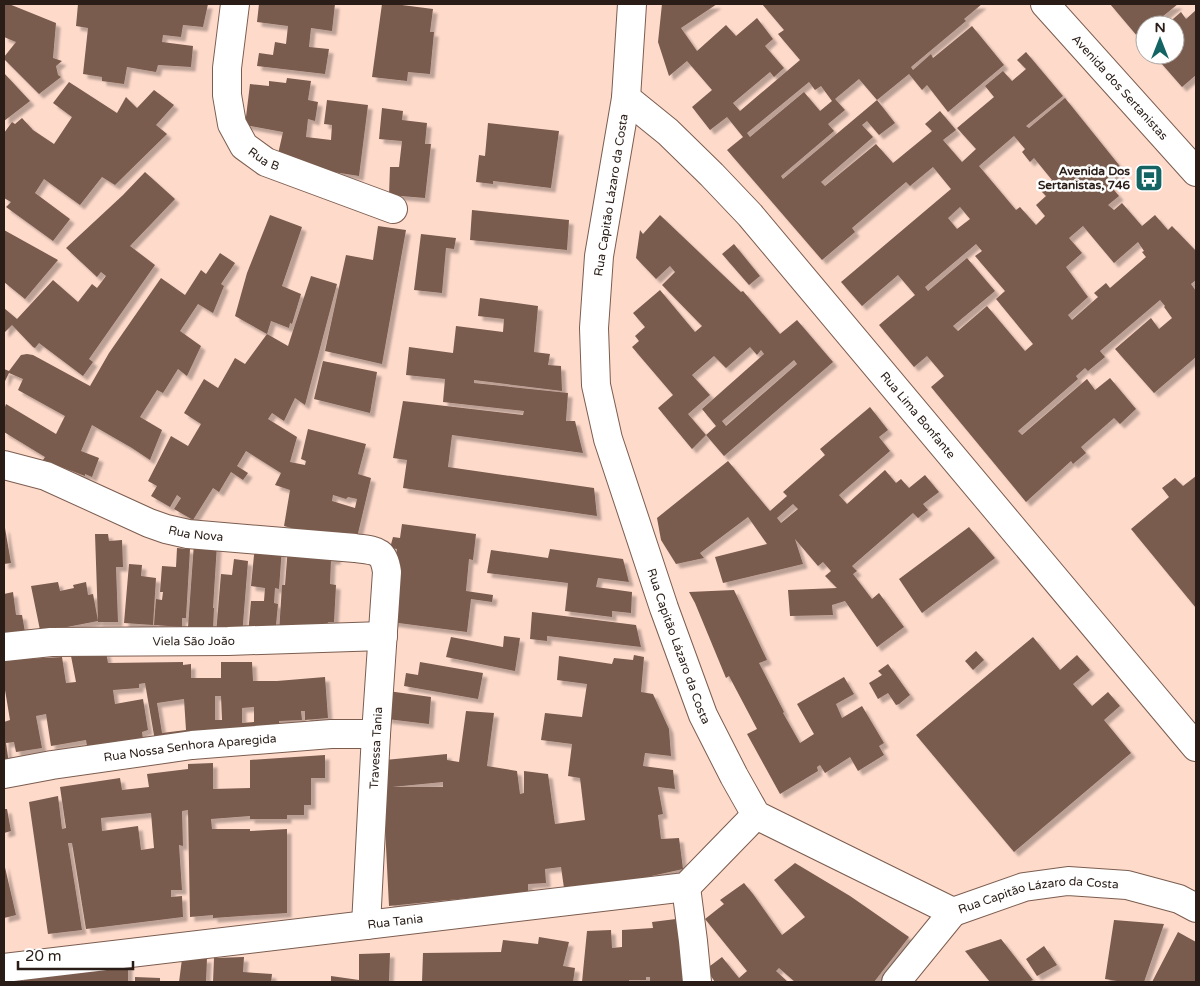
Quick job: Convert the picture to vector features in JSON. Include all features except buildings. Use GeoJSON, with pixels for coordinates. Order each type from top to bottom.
{"type":"FeatureCollection","features":[{"type":"Feature","properties":{"kind":"street","name":"Rua B"},"geometry":{"type":"LineString","coordinates":[[235,4],[227,68],[227,95],[232,124],[244,146],[266,162],[393,209]]}},
{"type":"Feature","properties":{"kind":"street","name":"Rua Capitão Lázaro da Costa"},"geometry":{"type":"LineString","coordinates":[[632,4],[626,98],[599,256],[594,328],[596,384],[608,439],[664,608],[700,706],[734,776],[756,815],[953,912],[1024,887],[1068,882],[1127,885],[1179,899],[1196,908]]}},
{"type":"Feature","properties":{"kind":"street","name":"Avenida dos Sertanistas"},"geometry":{"type":"LineString","coordinates":[[1045,4],[1196,172]]}},
{"type":"Feature","properties":{"kind":"street","name":"Rua Lima Bonfante"},"geometry":{"type":"LineString","coordinates":[[626,98],[668,132],[750,215],[1196,747]]}},
{"type":"Feature","properties":{"kind":"street","name":"Rua Nova"},"geometry":{"type":"LineString","coordinates":[[4,465],[46,476],[166,529],[188,534],[369,550],[383,556],[387,572]]}},
{"type":"Feature","properties":{"kind":"street","name":"Travessa Tania"},"geometry":{"type":"LineString","coordinates":[[366,925],[387,572]]}},
{"type":"Feature","properties":{"kind":"street","name":"Viela São João"},"geometry":{"type":"LineString","coordinates":[[4,647],[51,642],[228,641],[383,636]]}},
{"type":"Feature","properties":{"kind":"street","name":"Rua Nossa Senhora Aparegida"},"geometry":{"type":"LineString","coordinates":[[4,774],[192,744],[331,734],[376,734]]}},
{"type":"Feature","properties":{"kind":"street"},"geometry":{"type":"LineString","coordinates":[[697,982],[686,887],[756,815]]}},
{"type":"Feature","properties":{"kind":"street","name":"Rua Tania"},"geometry":{"type":"LineString","coordinates":[[4,968],[686,887]]}},
{"type":"Feature","properties":{"kind":"street"},"geometry":{"type":"LineString","coordinates":[[896,982],[953,912]]}},
{"type":"Feature","properties":{"kind":"place","name":"Avenida Dos Sertanistas, 746"},"geometry":{"type":"Point","coordinates":[1149,178]}}]}
